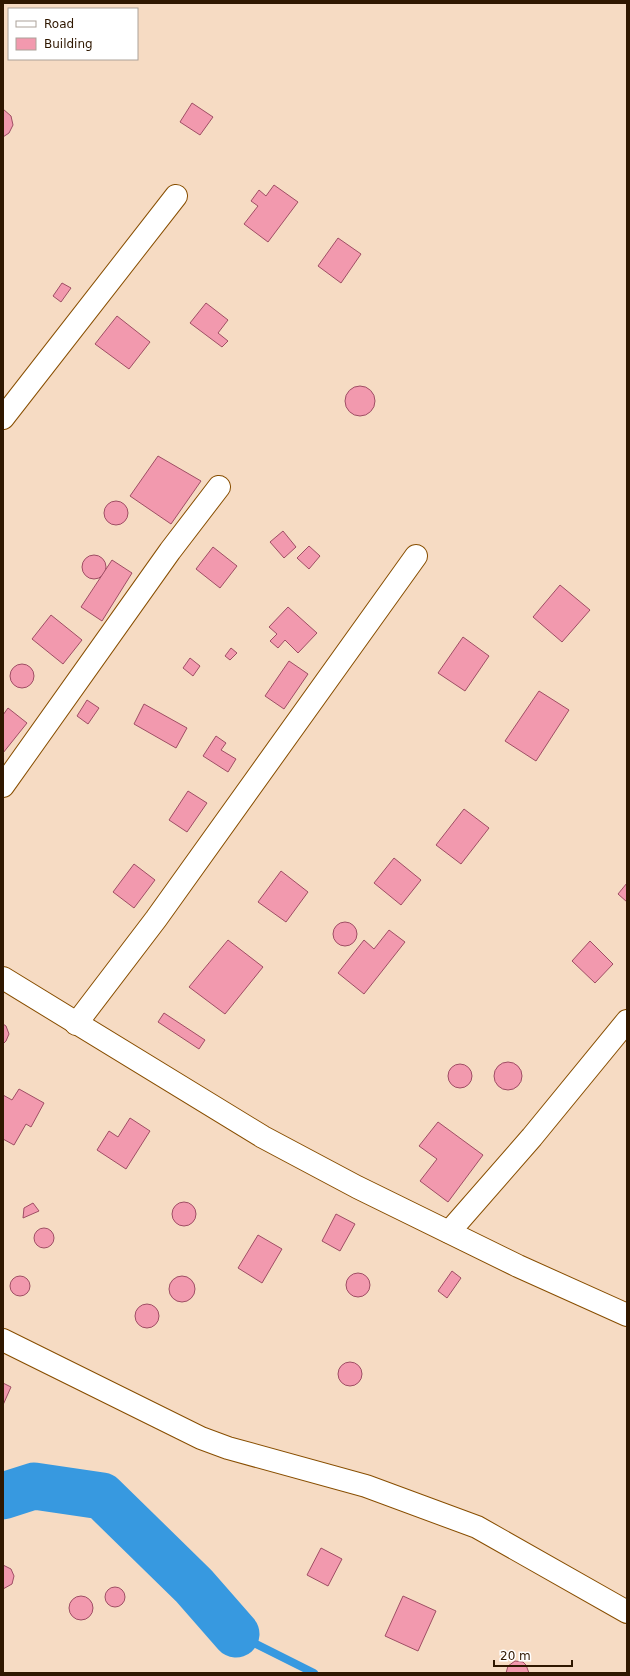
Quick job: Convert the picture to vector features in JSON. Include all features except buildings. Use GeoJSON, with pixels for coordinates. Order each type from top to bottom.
{"type":"FeatureCollection","features":[{"type":"Feature","properties":{"kind":"street"},"geometry":{"type":"LineString","coordinates":[[3,418],[176,196]]}},
{"type":"Feature","properties":{"kind":"street"},"geometry":{"type":"LineString","coordinates":[[3,786],[170,551],[219,487]]}},
{"type":"Feature","properties":{"kind":"street"},"geometry":{"type":"LineString","coordinates":[[76,1024],[156,919],[416,556]]}},
{"type":"Feature","properties":{"kind":"street"},"geometry":{"type":"LineString","coordinates":[[3,978],[263,1137],[357,1187],[518,1266],[627,1314]]}},
{"type":"Feature","properties":{"kind":"street"},"geometry":{"type":"LineString","coordinates":[[449,1232],[532,1137],[627,1021]]}},
{"type":"Feature","properties":{"kind":"street"},"geometry":{"type":"LineString","coordinates":[[3,1340],[201,1438],[228,1448],[366,1486],[477,1527],[627,1612]]}},
{"type":"Feature","properties":{"kind":"waterway"},"geometry":{"type":"LineString","coordinates":[[3,1496],[34,1486],[102,1496],[194,1586],[236,1634]]}},
{"type":"Feature","properties":{"kind":"waterway"},"geometry":{"type":"LineString","coordinates":[[236,1634],[314,1673]]}}]}
